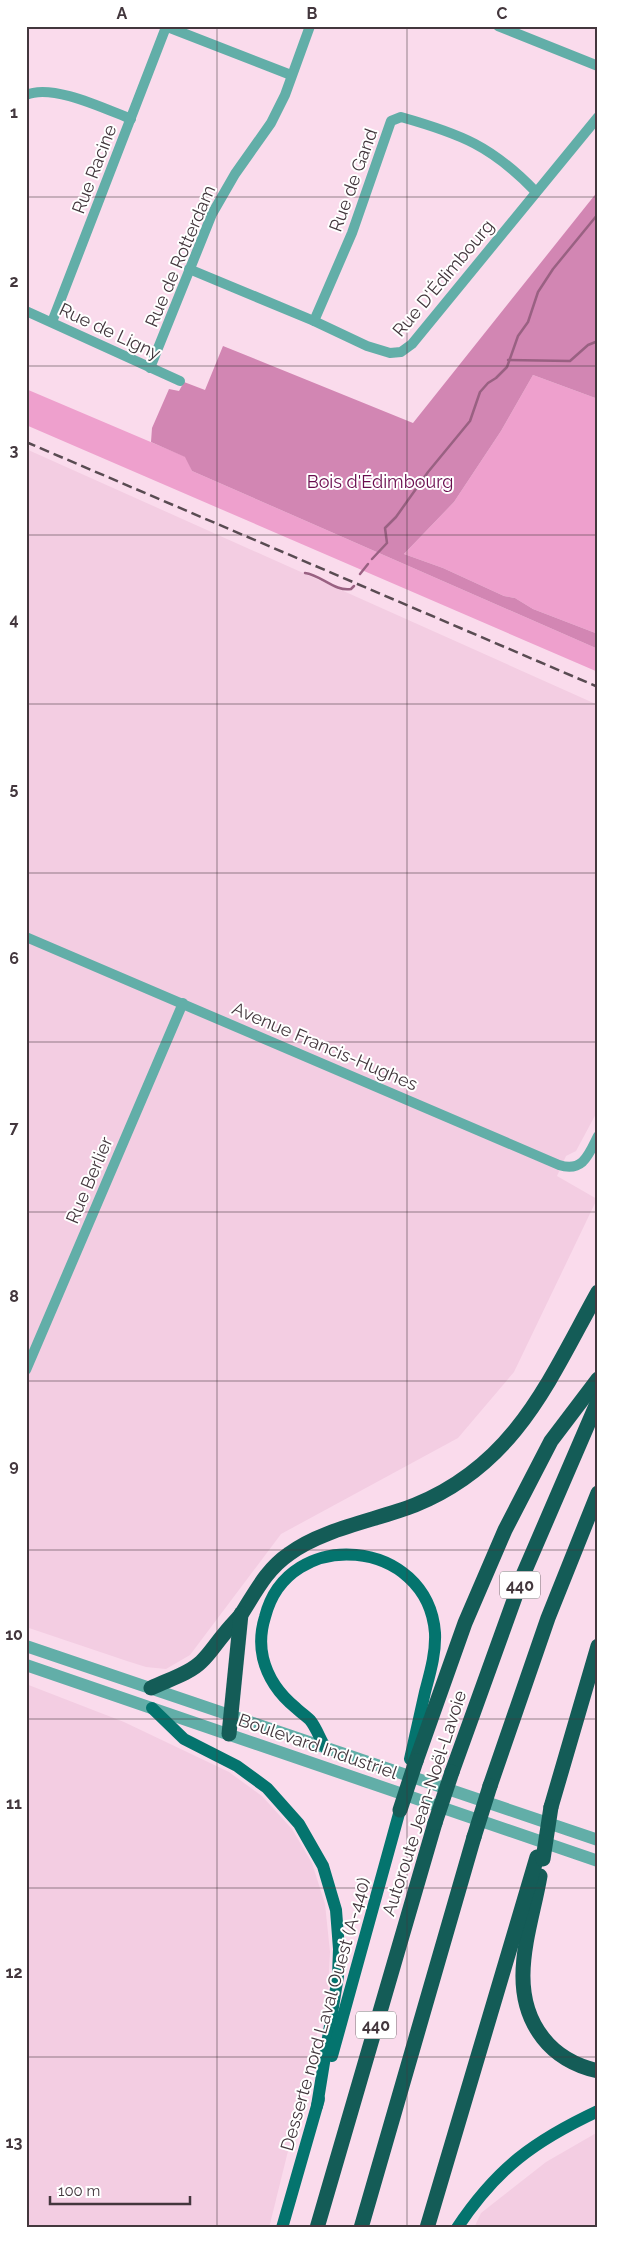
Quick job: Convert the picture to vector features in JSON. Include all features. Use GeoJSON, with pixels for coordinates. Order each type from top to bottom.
{"type":"FeatureCollection","features":[{"type":"Feature","properties":{"kind":"highway"},"geometry":{"type":"LineString","coordinates":[[151,1688],[196,1667],[241,1614],[268,1573],[295,1550],[316,1539],[430,1498],[466,1478],[498,1451],[520,1427],[532,1408],[598,1292]]}},
{"type":"Feature","properties":{"kind":"highway"},"geometry":{"type":"LineString","coordinates":[[400,1810],[413,1760],[465,1622],[498,1546],[551,1441],[598,1380]]}},
{"type":"Feature","properties":{"kind":"highway","name":"Autoroute Jean-Noël-Lavoie"},"geometry":{"type":"LineString","coordinates":[[317,2228],[435,1823],[452,1772],[523,1575],[598,1401]]}},
{"type":"Feature","properties":{"kind":"highway","name":"440"},"geometry":{"type":"LineString","coordinates":[[361,2228],[490,1786],[544,1626],[598,1493]]}},
{"type":"Feature","properties":{"kind":"highway"},"geometry":{"type":"LineString","coordinates":[[228,1734],[241,1614]]}},
{"type":"Feature","properties":{"kind":"highway"},"geometry":{"type":"LineString","coordinates":[[598,1646],[551,1807],[540,1858],[524,1953],[523,1975],[527,2006],[536,2027],[553,2050],[574,2063],[598,2071]]}},
{"type":"Feature","properties":{"kind":"highway"},"geometry":{"type":"LineString","coordinates":[[427,2228],[540,1858]]}},
{"type":"Feature","properties":{"kind":"main road"},"geometry":{"type":"LineString","coordinates":[[324,1747],[310,1720],[284,1698],[272,1680],[262,1652],[263,1623],[275,1593],[297,1570],[312,1561],[328,1556],[362,1555],[389,1564],[403,1573],[420,1591],[431,1615],[435,1632],[433,1658],[413,1760]]}},
{"type":"Feature","properties":{"kind":"main road"},"geometry":{"type":"LineString","coordinates":[[152,1708],[184,1738],[237,1766],[267,1788],[299,1824],[322,1866],[336,1910],[339,1949],[338,1976],[317,2106]]}},
{"type":"Feature","properties":{"kind":"main road","name":"Desserte nord Laval Ouest (A-440)"},"geometry":{"type":"LineString","coordinates":[[282,2228],[400,1810]]}},
{"type":"Feature","properties":{"kind":"main road"},"geometry":{"type":"LineString","coordinates":[[457,2228],[484,2190],[516,2158],[549,2136],[598,2111]]}},
{"type":"Feature","properties":{"kind":"street"},"geometry":{"type":"LineString","coordinates":[[165,26],[291,75]]}},
{"type":"Feature","properties":{"kind":"street","name":"Rue Racine"},"geometry":{"type":"LineString","coordinates":[[52,322],[165,26]]}},
{"type":"Feature","properties":{"kind":"street","name":"Rue de Rotterdam"},"geometry":{"type":"LineString","coordinates":[[150,368],[212,214],[235,174],[271,123],[285,95],[310,26]]}},
{"type":"Feature","properties":{"kind":"street"},"geometry":{"type":"LineString","coordinates":[[498,26],[598,66]]}},
{"type":"Feature","properties":{"kind":"street"},"geometry":{"type":"LineString","coordinates":[[26,95],[34,91],[74,97],[131,119]]}},
{"type":"Feature","properties":{"kind":"street","name":"Rue de Gand"},"geometry":{"type":"LineString","coordinates":[[314,321],[352,233],[391,121],[401,117],[457,134],[483,147],[514,169],[536,192]]}},
{"type":"Feature","properties":{"kind":"street","name":"Rue D'Édimbourg"},"geometry":{"type":"LineString","coordinates":[[189,269],[314,321],[366,346],[390,353],[401,352],[412,344],[598,117]]}},
{"type":"Feature","properties":{"kind":"street","name":"Rue de Ligny"},"geometry":{"type":"LineString","coordinates":[[26,311],[180,382]]}},
{"type":"Feature","properties":{"kind":"street","name":"Avenue Francis-Hughes"},"geometry":{"type":"LineString","coordinates":[[26,937],[564,1167],[576,1167],[582,1163],[598,1136]]}},
{"type":"Feature","properties":{"kind":"street","name":"Rue Berlier"},"geometry":{"type":"LineString","coordinates":[[26,1370],[183,1003]]}},
{"type":"Feature","properties":{"kind":"street","name":"Boulevard Industriel"},"geometry":{"type":"LineString","coordinates":[[26,1646],[598,1840]]}},
{"type":"Feature","properties":{"kind":"street","name":"Boulevard Industriel"},"geometry":{"type":"LineString","coordinates":[[26,1665],[598,1861]]}},
{"type":"Feature","properties":{"kind":"shaded area"},"geometry":{"type":"Polygon","coordinates":[[[533,375],[598,399],[598,634],[533,609],[515,598],[504,596],[443,568],[404,554],[454,502],[501,431],[533,375]]]}},
{"type":"Feature","properties":{"kind":"shaded area"},"geometry":{"type":"Polygon","coordinates":[[[26,389],[186,457],[192,471],[598,649],[598,672],[26,425],[26,389]]]}},
{"type":"Feature","properties":{"kind":"shaded area"},"geometry":{"type":"Polygon","coordinates":[[[26,449],[598,705],[598,1110],[576,1151],[566,1156],[557,1176],[597,1199],[514,1372],[458,1438],[281,1534],[190,1655],[166,1669],[146,1667],[26,1627],[26,449]]]}},
{"type":"Feature","properties":{"kind":"shaded area"},"geometry":{"type":"Polygon","coordinates":[[[26,1684],[124,1722],[229,1772],[262,1796],[292,1829],[312,1863],[325,1904],[330,1952],[328,1989],[269,2228],[26,2228],[26,1684]]]}},
{"type":"Feature","properties":{"kind":"shaded area"},"geometry":{"type":"Polygon","coordinates":[[[598,2132],[598,2228],[474,2228],[481,2213],[546,2162],[598,2132]]]}},
{"type":"Feature","properties":{"kind":"green space","name":"Bois d'Édimbourg"},"geometry":{"type":"Polygon","coordinates":[[[598,191],[598,399],[533,375],[501,431],[454,502],[404,554],[443,568],[504,596],[515,598],[533,609],[598,634],[598,649],[192,471],[185,457],[151,442],[152,428],[169,389],[179,391],[184,382],[205,390],[223,346],[413,423],[598,191]]]}},
{"type":"Feature","properties":{"kind":"waterway"},"geometry":{"type":"LineString","coordinates":[[372,559],[387,543],[385,528],[396,517],[428,472],[470,421],[480,392],[507,367],[518,336],[528,322],[538,292],[553,269],[598,214]]}},
{"type":"Feature","properties":{"kind":"waterway"},"geometry":{"type":"LineString","coordinates":[[508,360],[570,361],[588,345],[598,341]]}},
{"type":"Feature","properties":{"kind":"waterway"},"geometry":{"type":"LineString","coordinates":[[360,574],[368,564]]}},
{"type":"Feature","properties":{"kind":"waterway"},"geometry":{"type":"LineString","coordinates":[[305,573],[311,574],[339,588],[351,589],[354,586]]}},
{"type":"Feature","properties":{"kind":"railway"},"geometry":{"type":"LineString","coordinates":[[26,442],[598,687]]}}]}
